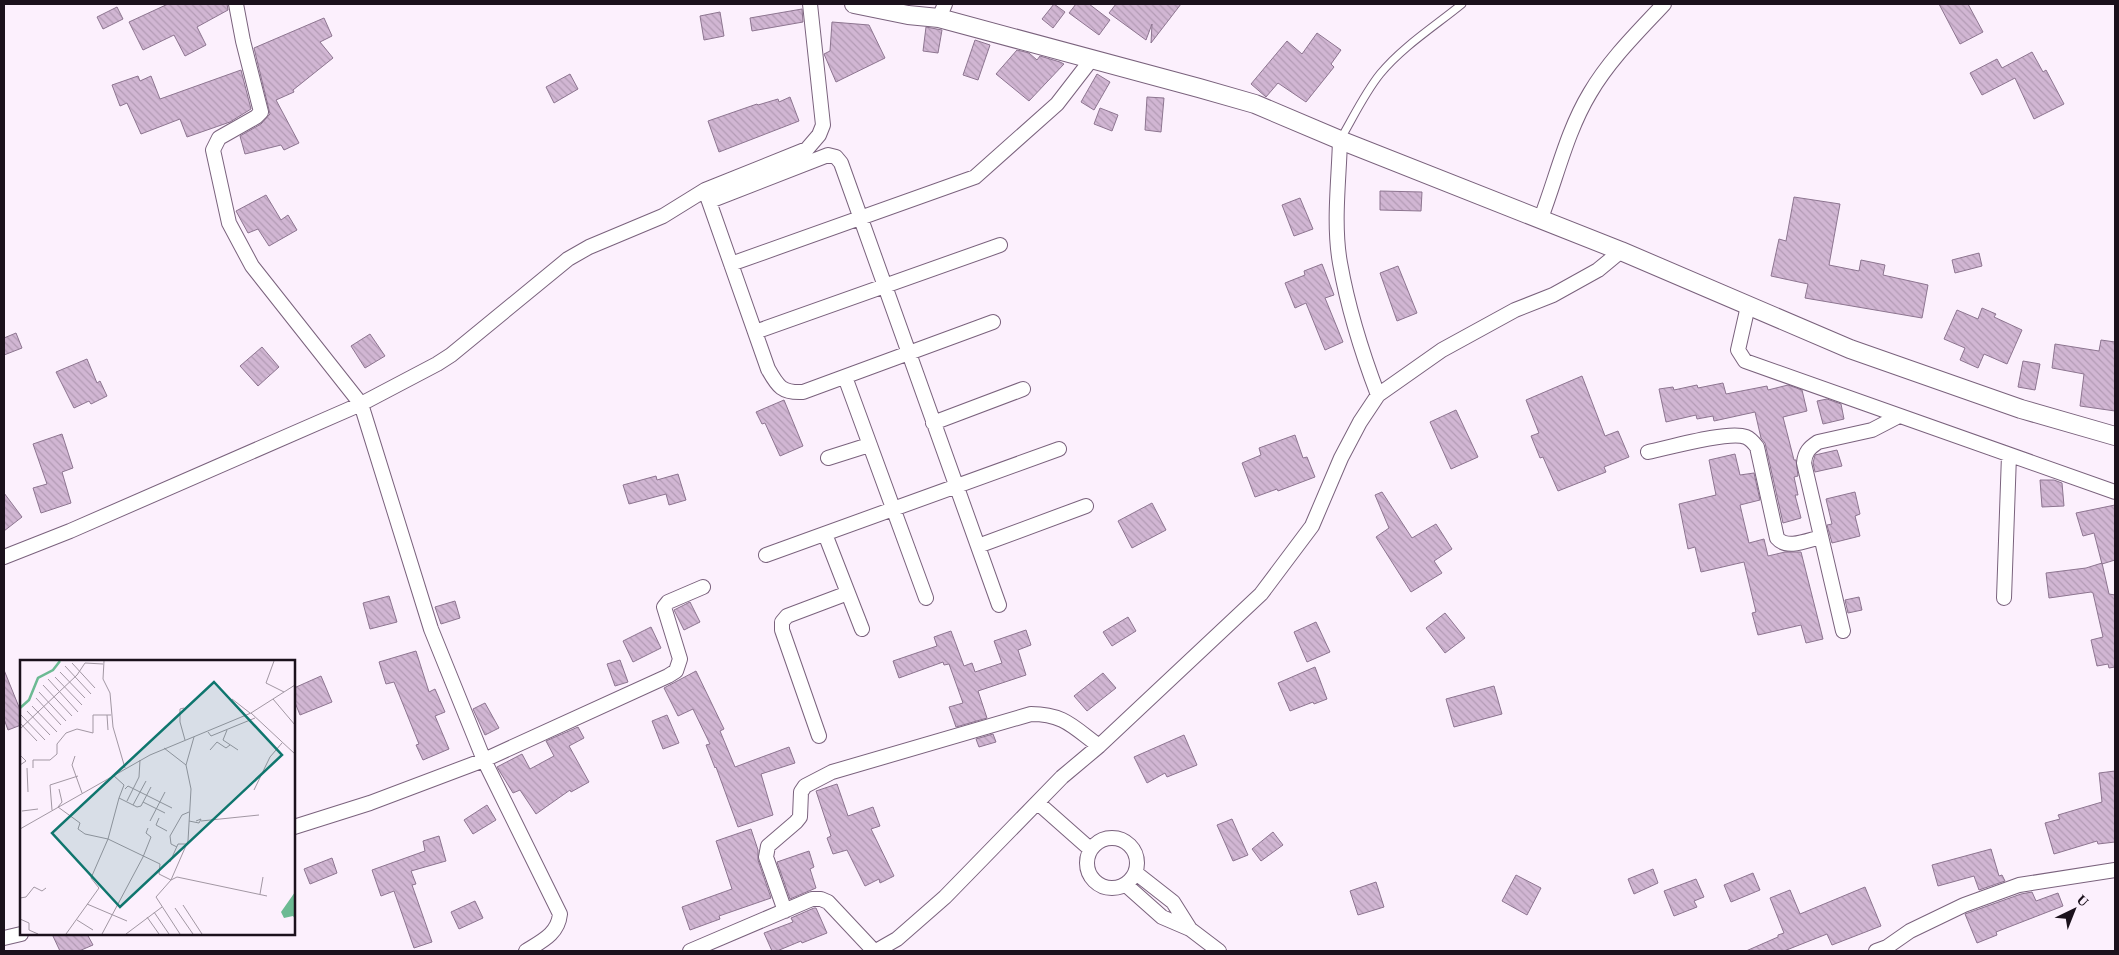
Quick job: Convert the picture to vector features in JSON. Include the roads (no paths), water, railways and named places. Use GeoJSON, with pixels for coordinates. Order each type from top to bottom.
{"type":"FeatureCollection","features":[{"type":"Feature","properties":{"kind":"street"},"geometry":{"type":"LineString","coordinates":[[236,4],[243,41],[261,112],[256,117],[219,138],[215,143],[213,150],[229,223],[252,266],[361,404],[431,629],[484,760],[560,914],[559,924],[553,933],[526,951]]}},
{"type":"Feature","properties":{"kind":"street"},"geometry":{"type":"LineString","coordinates":[[4,557],[70,531],[361,404],[451,355],[568,259],[589,246],[663,216],[807,149],[819,135],[823,125],[810,4]]}},
{"type":"Feature","properties":{"kind":"street"},"geometry":{"type":"LineString","coordinates":[[854,4],[908,15],[942,11],[1091,60],[1255,104],[1340,140],[1541,218],[1891,365],[2021,409],[2115,436]]}},
{"type":"Feature","properties":{"kind":"street"},"geometry":{"type":"LineString","coordinates":[[1541,218],[1573,128],[1590,93],[1620,50],[1664,4]]}},
{"type":"Feature","properties":{"kind":"street"},"geometry":{"type":"LineString","coordinates":[[731,264],[975,178],[1057,104],[1091,60]]}},
{"type":"Feature","properties":{"kind":"street"},"geometry":{"type":"LineString","coordinates":[[1340,140],[1337,220],[1340,262],[1364,356],[1378,395]]}},
{"type":"Feature","properties":{"kind":"street"},"geometry":{"type":"LineString","coordinates":[[708,195],[828,155],[836,157],[841,163],[999,605]]}},
{"type":"Feature","properties":{"kind":"street"},"geometry":{"type":"LineString","coordinates":[[708,195],[755,332],[772,375],[780,388],[790,392],[802,392],[993,322]]}},
{"type":"Feature","properties":{"kind":"street"},"geometry":{"type":"LineString","coordinates":[[755,332],[1000,245]]}},
{"type":"Feature","properties":{"kind":"street"},"geometry":{"type":"LineString","coordinates":[[690,951],[812,899],[821,899],[828,902],[875,951],[897,939],[945,897],[1062,777],[1099,746],[1261,594],[1312,526],[1341,458],[1378,395],[1442,350],[1516,310],[1553,295],[1598,270],[1621,251]]}},
{"type":"Feature","properties":{"kind":"street"},"geometry":{"type":"LineString","coordinates":[[1748,306],[1738,350],[1745,361],[2115,492]]}},
{"type":"Feature","properties":{"kind":"street"},"geometry":{"type":"LineString","coordinates":[[844,377],[926,598]]}},
{"type":"Feature","properties":{"kind":"street"},"geometry":{"type":"LineString","coordinates":[[933,423],[1023,389]]}},
{"type":"Feature","properties":{"kind":"street"},"geometry":{"type":"LineString","coordinates":[[1843,631],[1804,463],[1806,451],[1818,442],[1872,430],[1899,416]]}},
{"type":"Feature","properties":{"kind":"street"},"geometry":{"type":"LineString","coordinates":[[1648,452],[1713,438],[1747,437],[1757,448],[1777,538],[1781,543],[1788,544],[1822,538]]}},
{"type":"Feature","properties":{"kind":"street"},"geometry":{"type":"LineString","coordinates":[[828,458],[870,445]]}},
{"type":"Feature","properties":{"kind":"street"},"geometry":{"type":"LineString","coordinates":[[766,555],[1059,449]]}},
{"type":"Feature","properties":{"kind":"street"},"geometry":{"type":"LineString","coordinates":[[2004,598],[2008,455]]}},
{"type":"Feature","properties":{"kind":"street"},"geometry":{"type":"LineString","coordinates":[[978,546],[1086,506]]}},
{"type":"Feature","properties":{"kind":"street"},"geometry":{"type":"LineString","coordinates":[[824,534],[862,628]]}},
{"type":"Feature","properties":{"kind":"street"},"geometry":{"type":"LineString","coordinates":[[295,828],[370,803],[484,760],[676,670],[680,660],[664,608],[668,602],[703,587]]}},
{"type":"Feature","properties":{"kind":"street"},"geometry":{"type":"LineString","coordinates":[[819,736],[782,630],[782,622],[787,616],[848,593]]}},
{"type":"Feature","properties":{"kind":"street"},"geometry":{"type":"LineString","coordinates":[[785,911],[766,856],[766,851],[768,846],[796,822],[800,816],[800,792],[805,786],[832,772],[1031,714],[1049,714],[1062,718],[1099,746]]}},
{"type":"Feature","properties":{"kind":"street"},"geometry":{"type":"LineString","coordinates":[[1038,802],[1090,849]]}},
{"type":"Feature","properties":{"kind":"street"},"geometry":{"type":"LineString","coordinates":[[1117,838],[1130,845],[1137,858],[1136,874],[1126,885],[1113,889],[1099,886],[1089,876],[1086,862],[1090,849],[1102,839],[1117,838]]}},
{"type":"Feature","properties":{"kind":"street"},"geometry":{"type":"LineString","coordinates":[[1876,951],[1887,947],[1910,931],[1964,905],[2019,885],[2115,870]]}},
{"type":"Feature","properties":{"kind":"street"},"geometry":{"type":"LineString","coordinates":[[1136,874],[1173,902],[1190,929]]}},
{"type":"Feature","properties":{"kind":"street"},"geometry":{"type":"LineString","coordinates":[[1126,885],[1162,917],[1190,929],[1218,951]]}},
{"type":"Feature","properties":{"kind":"street"},"geometry":{"type":"LineString","coordinates":[[4,938],[20,934]]}},
{"type":"Feature","properties":{"kind":"lane"},"geometry":{"type":"LineString","coordinates":[[1340,140],[1381,73],[1400,54],[1462,4]]}}]}
